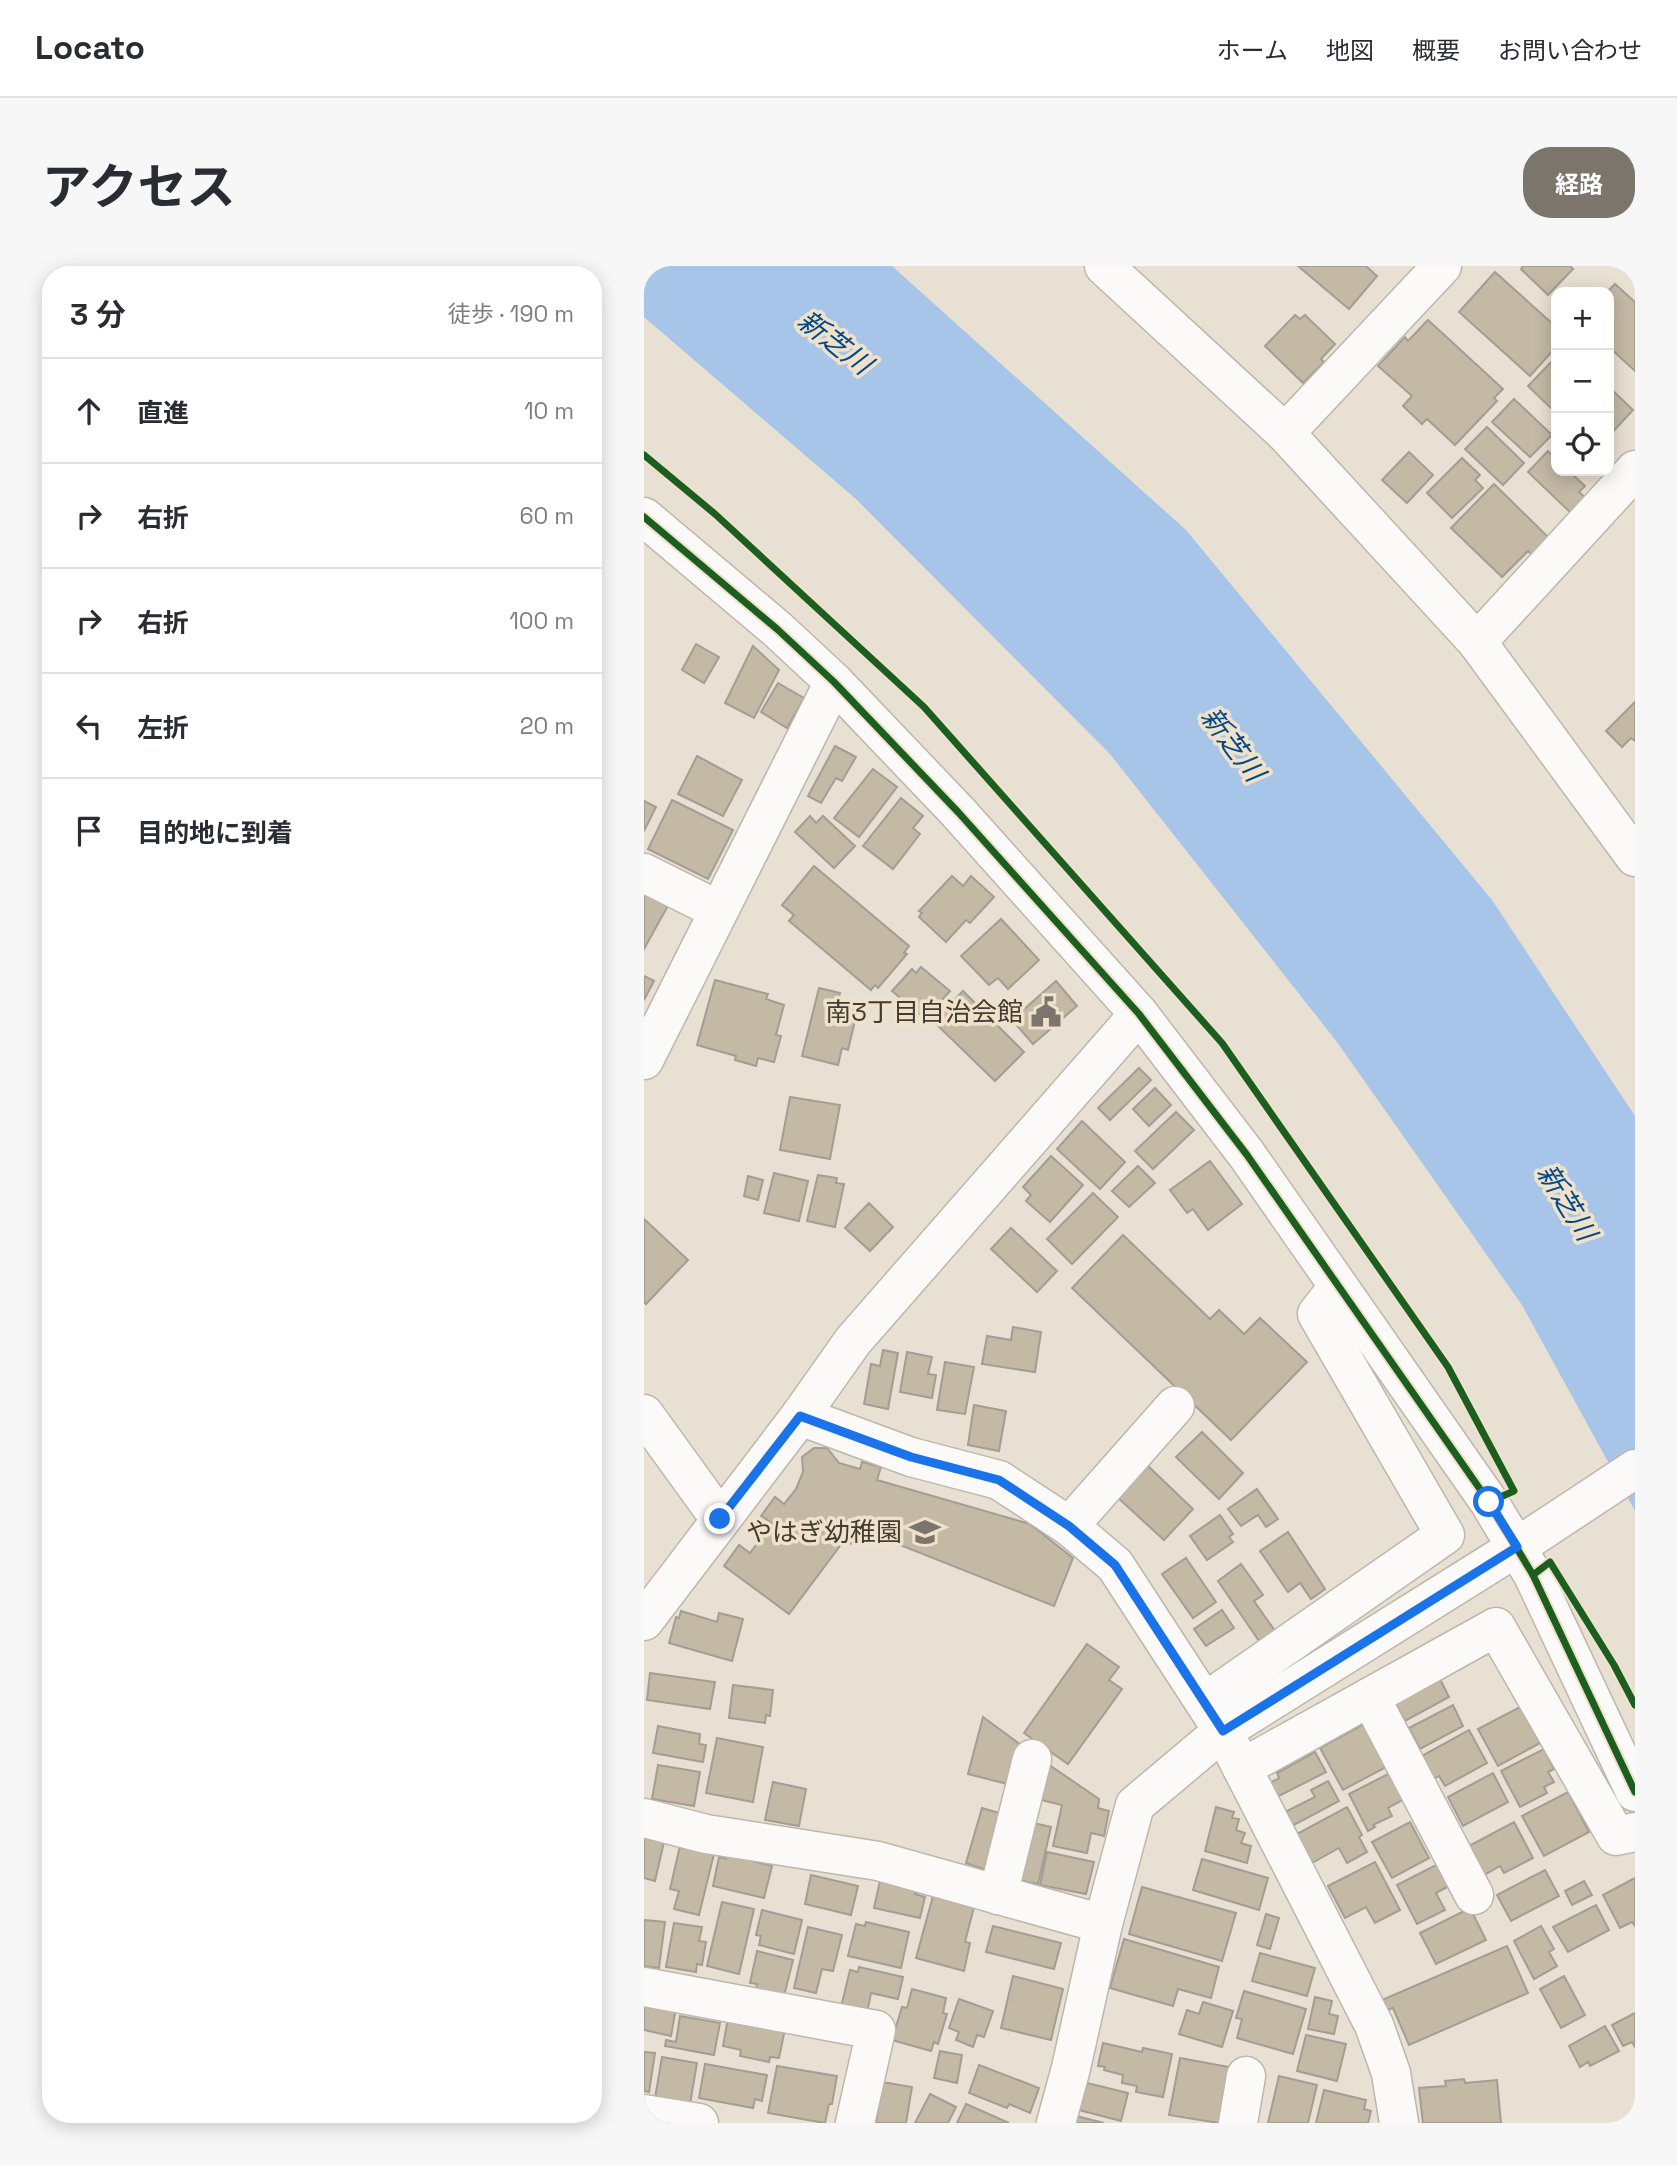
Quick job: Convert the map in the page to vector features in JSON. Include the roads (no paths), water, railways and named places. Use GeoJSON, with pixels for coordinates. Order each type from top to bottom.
{"type":"FeatureCollection","features":[{"type":"Feature","properties":{"kind":"street"},"geometry":{"type":"LineString","coordinates":[[1104,266],[1285,432],[1476,642],[1635,857]]}},
{"type":"Feature","properties":{"kind":"street"},"geometry":{"type":"LineString","coordinates":[[1285,432],[1442,266]]}},
{"type":"Feature","properties":{"kind":"street"},"geometry":{"type":"LineString","coordinates":[[1476,642],[1635,470]]}},
{"type":"Feature","properties":{"kind":"street"},"geometry":{"type":"LineString","coordinates":[[644,517],[777,629],[834,682],[958,812],[1139,1014],[1247,1155],[1489,1502],[1533,1575],[1635,1792]]}},
{"type":"Feature","properties":{"kind":"street"},"geometry":{"type":"LineString","coordinates":[[644,1060],[834,682]]}},
{"type":"Feature","properties":{"kind":"street"},"geometry":{"type":"LineString","coordinates":[[644,873],[718,910]]}},
{"type":"Feature","properties":{"kind":"street"},"geometry":{"type":"LineString","coordinates":[[644,1621],[800,1416],[853,1341],[1139,1014]]}},
{"type":"Feature","properties":{"kind":"street"},"geometry":{"type":"LineString","coordinates":[[1056,2123],[1103,1924],[1135,1805],[1214,1717],[1445,1535],[1317,1314],[1338,1287]]}},
{"type":"Feature","properties":{"kind":"street"},"geometry":{"type":"LineString","coordinates":[[1069,1526],[1175,1406]]}},
{"type":"Feature","properties":{"kind":"street"},"geometry":{"type":"LineString","coordinates":[[644,1414],[720,1519]]}},
{"type":"Feature","properties":{"kind":"street"},"geometry":{"type":"LineString","coordinates":[[800,1416],[911,1457],[999,1480],[1069,1526],[1115,1565],[1214,1717],[1374,2025],[1391,2073],[1399,2123]]}},
{"type":"Feature","properties":{"kind":"street"},"geometry":{"type":"LineString","coordinates":[[1214,1717],[1517,1547],[1635,1469]]}},
{"type":"Feature","properties":{"kind":"street"},"geometry":{"type":"LineString","coordinates":[[1242,1768],[1496,1627],[1616,1836],[1635,1832]]}},
{"type":"Feature","properties":{"kind":"street"},"geometry":{"type":"LineString","coordinates":[[1370,1697],[1474,1895]]}},
{"type":"Feature","properties":{"kind":"street"},"geometry":{"type":"LineString","coordinates":[[999,1895],[1032,1759]]}},
{"type":"Feature","properties":{"kind":"street"},"geometry":{"type":"LineString","coordinates":[[644,1818],[706,1834],[878,1861],[1103,1924]]}},
{"type":"Feature","properties":{"kind":"street"},"geometry":{"type":"LineString","coordinates":[[644,1987],[876,2030],[855,2123]]}},
{"type":"Feature","properties":{"kind":"street"},"geometry":{"type":"LineString","coordinates":[[1238,2123],[1246,2076]]}},
{"type":"Feature","properties":{"kind":"street"},"geometry":{"type":"LineString","coordinates":[[644,2114],[699,2123]]}},
{"type":"Feature","properties":{"kind":"water","name":"新芝川"},"geometry":{"type":"Polygon","coordinates":[[[644,266],[892,266],[1186,530],[1492,900],[1635,1116],[1635,1511],[1522,1305],[1337,1042],[1110,754],[856,499],[644,317],[644,266]]]}},
{"type":"Feature","properties":{"kind":"place","name":"南3丁目自治会館"},"geometry":{"type":"Point","coordinates":[1046,1012]}},
{"type":"Feature","properties":{"kind":"place","name":"やはぎ幼稚園"},"geometry":{"type":"Point","coordinates":[925,1532]}}]}
